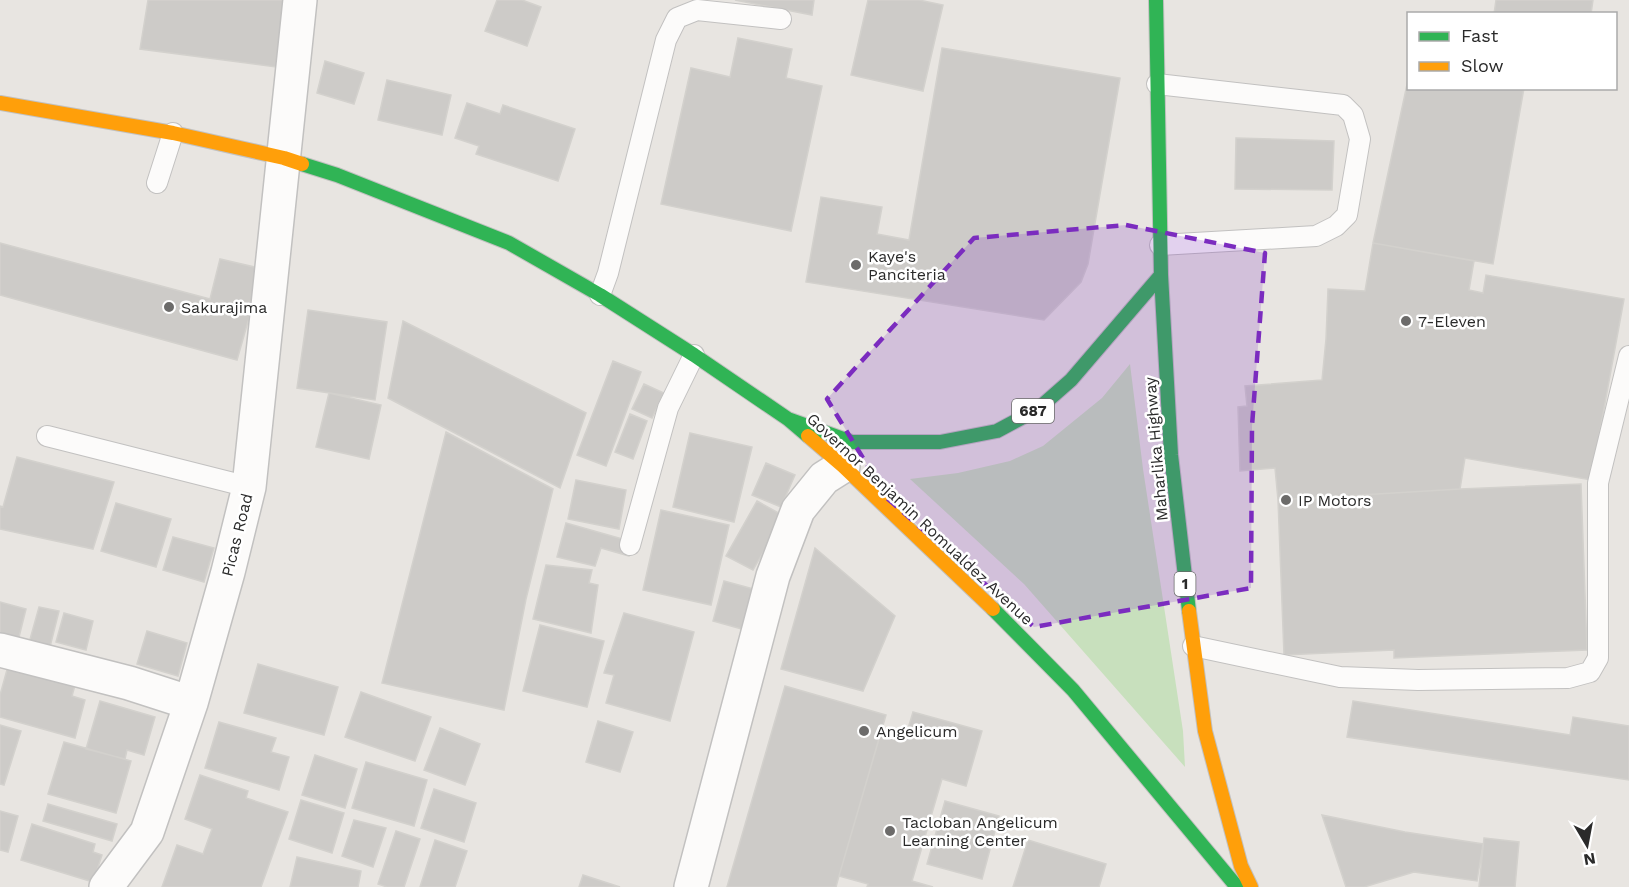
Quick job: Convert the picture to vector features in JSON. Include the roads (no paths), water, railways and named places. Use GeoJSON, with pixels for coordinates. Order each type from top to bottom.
{"type":"FeatureCollection","features":[{"type":"Feature","properties":{"kind":"main road","name":"Maharlika Highway"},"geometry":{"type":"LineString","coordinates":[[1156,0],[1161,274],[1172,455],[1193,646],[1205,731],[1241,866],[1251,887]]}},
{"type":"Feature","properties":{"kind":"main road","name":"Governor Benjamin Romualdez Avenue"},"geometry":{"type":"LineString","coordinates":[[0,103],[173,133],[284,158],[375,189],[509,243],[600,296],[788,419],[843,466],[986,601],[1073,690],[1237,887]]}},
{"type":"Feature","properties":{"kind":"main road","name":"687"},"geometry":{"type":"LineString","coordinates":[[788,419],[852,442],[940,442],[997,431],[1038,409],[1071,380],[1161,274]]}},
{"type":"Feature","properties":{"kind":"street","name":"Picas Road"},"geometry":{"type":"LineString","coordinates":[[105,887],[147,832],[191,703],[249,487],[300,0]]}},
{"type":"Feature","properties":{"kind":"street"},"geometry":{"type":"LineString","coordinates":[[691,887],[773,576],[798,510],[824,478],[843,466]]}},
{"type":"Feature","properties":{"kind":"street"},"geometry":{"type":"LineString","coordinates":[[0,650],[129,683],[191,703]]}},
{"type":"Feature","properties":{"kind":"lane"},"geometry":{"type":"LineString","coordinates":[[600,296],[608,273],[666,40],[677,18],[697,10],[781,19]]}},
{"type":"Feature","properties":{"kind":"lane"},"geometry":{"type":"LineString","coordinates":[[1157,84],[1343,105],[1353,115],[1360,139],[1347,215],[1336,226],[1316,236],[1160,245]]}},
{"type":"Feature","properties":{"kind":"lane"},"geometry":{"type":"LineString","coordinates":[[157,183],[173,133]]}},
{"type":"Feature","properties":{"kind":"lane"},"geometry":{"type":"LineString","coordinates":[[630,545],[668,408],[694,356]]}},
{"type":"Feature","properties":{"kind":"lane"},"geometry":{"type":"LineString","coordinates":[[1193,646],[1340,677],[1418,680],[1569,678],[1590,672],[1598,658],[1598,483],[1629,356]]}},
{"type":"Feature","properties":{"kind":"lane"},"geometry":{"type":"LineString","coordinates":[[47,436],[249,487]]}},
{"type":"Feature","properties":{"kind":"place","name":"Kaye's Panciteria"},"geometry":{"type":"Point","coordinates":[856,265]}},
{"type":"Feature","properties":{"kind":"place","name":"Sakurajima"},"geometry":{"type":"Point","coordinates":[169,307]}},
{"type":"Feature","properties":{"kind":"place","name":"7-Eleven"},"geometry":{"type":"Point","coordinates":[1406,321]}},
{"type":"Feature","properties":{"kind":"place","name":"IP Motors"},"geometry":{"type":"Point","coordinates":[1286,500]}},
{"type":"Feature","properties":{"kind":"place","name":"Angelicum"},"geometry":{"type":"Point","coordinates":[864,731]}},
{"type":"Feature","properties":{"kind":"place","name":"Tacloban Angelicum Learning Center"},"geometry":{"type":"Point","coordinates":[890,831]}}]}
